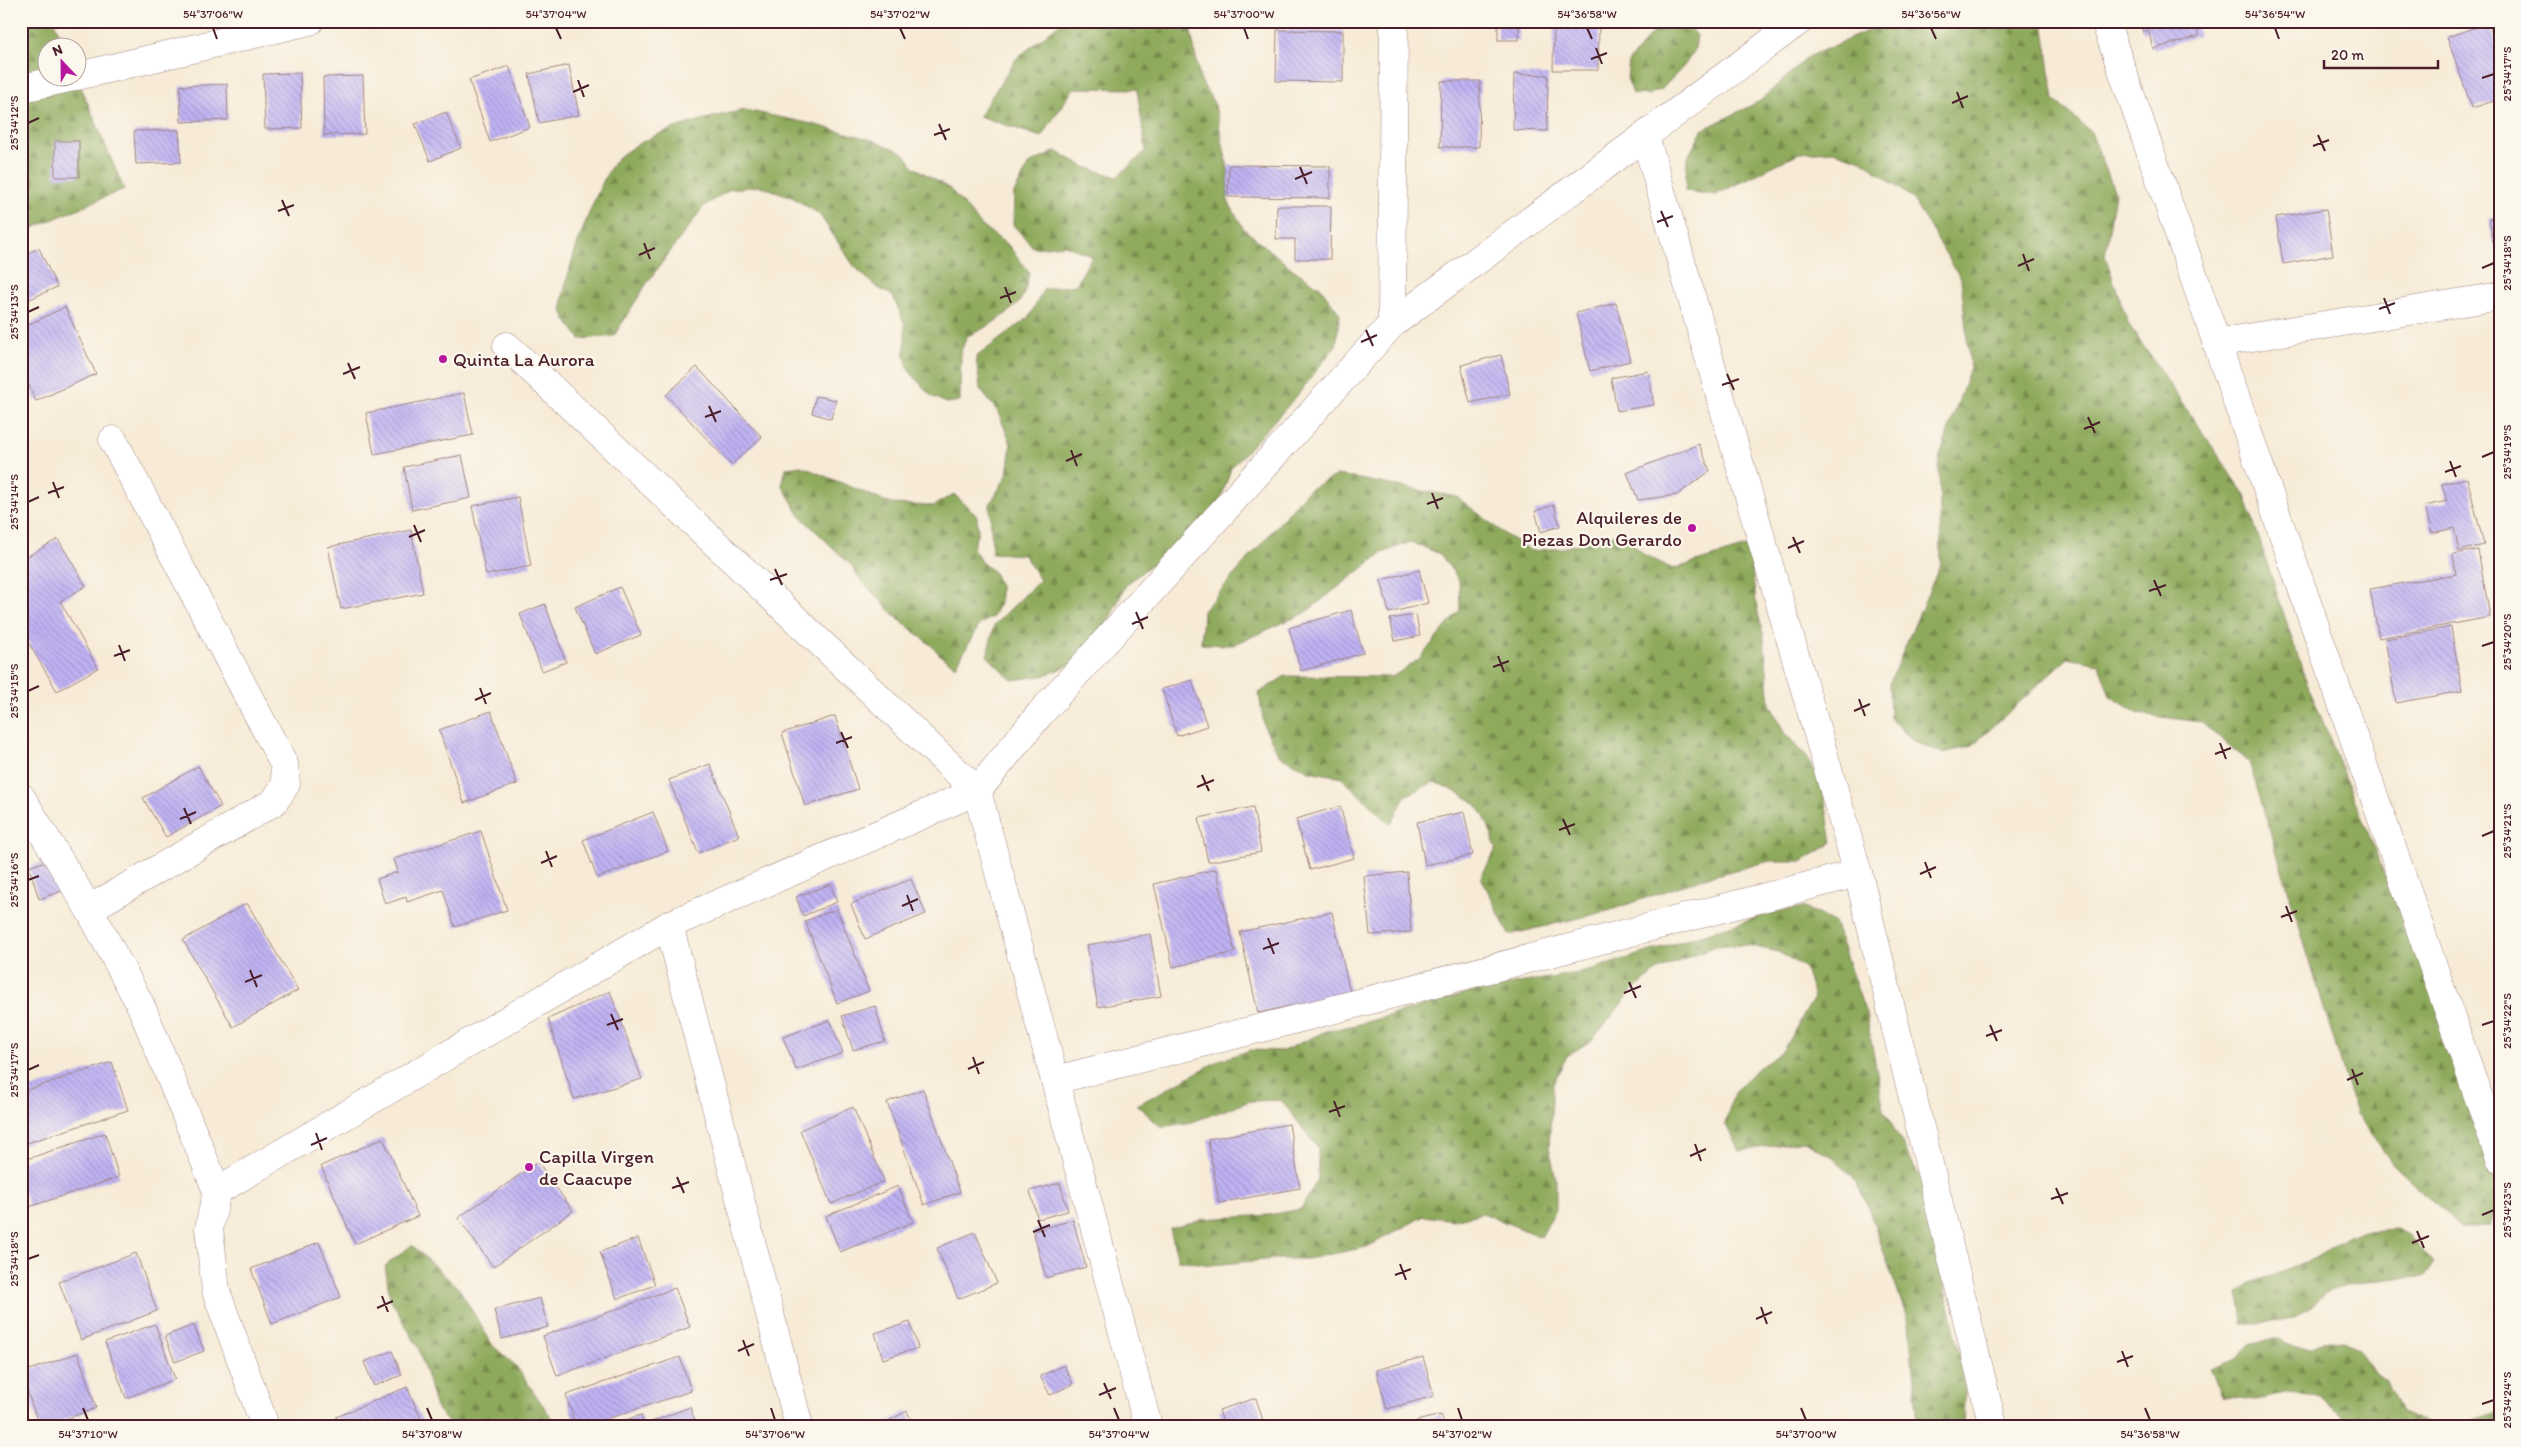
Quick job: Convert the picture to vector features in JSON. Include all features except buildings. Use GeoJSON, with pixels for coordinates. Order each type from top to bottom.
{"type":"FeatureCollection","features":[{"type":"Feature","properties":{"kind":"street"},"geometry":{"type":"LineString","coordinates":[[88,74],[310,21]]}},
{"type":"Feature","properties":{"kind":"street"},"geometry":{"type":"LineString","coordinates":[[1392,324],[1394,21]]}},
{"type":"Feature","properties":{"kind":"street"},"geometry":{"type":"LineString","coordinates":[[216,1191],[669,925],[977,791],[1045,708],[1392,324],[1799,21]]}},
{"type":"Feature","properties":{"kind":"street"},"geometry":{"type":"LineString","coordinates":[[2105,21],[2500,1159]]}},
{"type":"Feature","properties":{"kind":"street"},"geometry":{"type":"LineString","coordinates":[[28,87],[38,85]]}},
{"type":"Feature","properties":{"kind":"street"},"geometry":{"type":"LineString","coordinates":[[1645,136],[1858,873],[1994,1426]]}},
{"type":"Feature","properties":{"kind":"street"},"geometry":{"type":"LineString","coordinates":[[2216,343],[2500,296]]}},
{"type":"Feature","properties":{"kind":"street"},"geometry":{"type":"LineString","coordinates":[[507,346],[977,791],[1148,1426]]}},
{"type":"Feature","properties":{"kind":"street"},"geometry":{"type":"LineString","coordinates":[[89,910],[274,802],[286,784],[284,764],[113,440]]}},
{"type":"Feature","properties":{"kind":"street"},"geometry":{"type":"LineString","coordinates":[[21,798],[89,910],[141,1006],[216,1191],[209,1228],[216,1291],[265,1426]]}},
{"type":"Feature","properties":{"kind":"street"},"geometry":{"type":"LineString","coordinates":[[1055,1080],[1288,1022],[1858,873]]}},
{"type":"Feature","properties":{"kind":"street"},"geometry":{"type":"LineString","coordinates":[[669,925],[800,1426]]}},
{"type":"Feature","properties":{"kind":"green space"},"geometry":{"type":"Polygon","coordinates":[[[21,21],[54,21],[61,38],[38,38],[38,88],[81,88],[124,189],[21,233],[21,21]]]}},
{"type":"Feature","properties":{"kind":"green space"},"geometry":{"type":"Polygon","coordinates":[[[1063,21],[1189,21],[1200,79],[1215,105],[1228,169],[1228,201],[1244,229],[1294,270],[1320,287],[1340,314],[1336,345],[1296,397],[1231,468],[1221,499],[1202,523],[1126,585],[1098,642],[1072,664],[1043,676],[1012,680],[987,656],[994,625],[1040,580],[1024,555],[992,553],[990,504],[1007,475],[1011,444],[998,412],[980,389],[976,357],[1029,317],[1044,289],[1076,285],[1092,256],[1065,245],[1034,248],[1013,225],[1014,193],[1029,164],[1056,151],[1085,167],[1117,177],[1146,151],[1137,89],[1074,88],[1041,137],[979,116],[1016,59],[1063,21]]]}},
{"type":"Feature","properties":{"kind":"green space"},"geometry":{"type":"Polygon","coordinates":[[[1662,21],[1681,21],[1697,35],[1695,50],[1684,66],[1662,89],[1648,95],[1633,94],[1627,78],[1629,61],[1662,21]]]}},
{"type":"Feature","properties":{"kind":"green space"},"geometry":{"type":"Polygon","coordinates":[[[1890,21],[2043,21],[2054,100],[2091,132],[2115,192],[2105,256],[2129,325],[2244,493],[2304,675],[2495,1146],[2499,1196],[2490,1227],[2460,1227],[2393,1164],[2356,1113],[2249,762],[2201,722],[2139,714],[2110,696],[2099,664],[2068,658],[1972,746],[1943,753],[1914,742],[1890,718],[1889,684],[1941,563],[1939,459],[1970,367],[1961,279],[1912,198],[1862,160],[1833,151],[1799,153],[1715,195],[1685,191],[1687,159],[1702,130],[1760,101],[1808,57],[1890,21]]]}},
{"type":"Feature","properties":{"kind":"green space"},"geometry":{"type":"Polygon","coordinates":[[[745,110],[808,123],[873,140],[904,153],[914,167],[950,189],[982,226],[1009,246],[1029,272],[1026,287],[1019,302],[995,322],[967,336],[961,351],[960,401],[946,403],[931,396],[909,371],[905,356],[905,325],[893,296],[875,286],[854,266],[819,214],[792,197],[761,186],[730,189],[704,206],[647,283],[614,336],[580,339],[568,323],[563,313],[563,301],[573,258],[601,185],[618,158],[645,140],[662,133],[713,117],[745,110]]]}},
{"type":"Feature","properties":{"kind":"green space"},"geometry":{"type":"Polygon","coordinates":[[[801,466],[892,504],[933,506],[954,494],[977,516],[978,531],[973,548],[981,562],[994,572],[1000,586],[1000,602],[993,617],[980,624],[956,666],[942,657],[932,646],[896,617],[859,578],[851,565],[800,516],[782,485],[786,468],[801,466]]]}},
{"type":"Feature","properties":{"kind":"green space"},"geometry":{"type":"Polygon","coordinates":[[[1337,475],[1457,497],[1506,535],[1532,551],[1562,548],[1621,533],[1645,555],[1673,569],[1749,546],[1757,609],[1764,638],[1770,704],[1784,732],[1805,755],[1822,782],[1832,843],[1803,861],[1770,861],[1704,878],[1608,911],[1509,935],[1481,877],[1496,849],[1487,822],[1476,805],[1469,799],[1434,782],[1405,796],[1391,825],[1341,777],[1309,771],[1279,755],[1264,726],[1259,693],[1285,676],[1392,677],[1418,660],[1460,610],[1459,580],[1440,554],[1411,542],[1382,553],[1305,613],[1233,645],[1201,644],[1203,611],[1308,490],[1337,475]]]}},
{"type":"Feature","properties":{"kind":"green space"},"geometry":{"type":"Polygon","coordinates":[[[1803,907],[1834,922],[1866,1014],[1884,1110],[1943,1220],[1944,1284],[1965,1376],[1963,1426],[1918,1425],[1909,1324],[1867,1204],[1853,1177],[1831,1156],[1804,1141],[1739,1151],[1725,1123],[1734,1093],[1755,1070],[1781,1053],[1814,998],[1805,968],[1778,952],[1747,945],[1715,946],[1658,970],[1632,991],[1592,1040],[1567,1056],[1553,1084],[1549,1147],[1556,1179],[1556,1210],[1541,1237],[1483,1213],[1454,1220],[1424,1216],[1367,1247],[1307,1259],[1275,1259],[1211,1265],[1178,1260],[1170,1229],[1203,1219],[1269,1215],[1301,1209],[1318,1179],[1318,1148],[1281,1100],[1250,1101],[1192,1122],[1161,1127],[1137,1105],[1220,1060],[1251,1050],[1283,1051],[1326,1031],[1356,1025],[1483,989],[1584,972],[1771,913],[1803,907]]]}},
{"type":"Feature","properties":{"kind":"green space"},"geometry":{"type":"Polygon","coordinates":[[[2398,1229],[2411,1237],[2433,1263],[2425,1276],[2378,1280],[2341,1287],[2323,1295],[2303,1313],[2294,1318],[2271,1322],[2242,1323],[2238,1293],[2252,1283],[2303,1264],[2350,1236],[2364,1231],[2398,1229]]]}},
{"type":"Feature","properties":{"kind":"green space"},"geometry":{"type":"Polygon","coordinates":[[[412,1245],[460,1290],[493,1346],[516,1366],[551,1417],[560,1426],[451,1426],[436,1408],[419,1349],[390,1298],[385,1266],[412,1245]]]}},
{"type":"Feature","properties":{"kind":"green space"},"geometry":{"type":"Polygon","coordinates":[[[2279,1339],[2293,1346],[2312,1347],[2327,1341],[2343,1342],[2357,1349],[2375,1374],[2387,1382],[2401,1412],[2431,1425],[2465,1423],[2500,1411],[2500,1426],[2339,1426],[2343,1416],[2320,1396],[2285,1393],[2255,1401],[2222,1397],[2210,1368],[2238,1357],[2249,1346],[2263,1340],[2279,1339]]]}},
{"type":"Feature","properties":{"kind":"place","name":"Quinta La Aurora"},"geometry":{"type":"Point","coordinates":[443,359]}},
{"type":"Feature","properties":{"kind":"place","name":"Alquileres de Piezas Don Gerardo"},"geometry":{"type":"Point","coordinates":[1692,528]}},
{"type":"Feature","properties":{"kind":"place","name":"Capilla Virgen de Caacupe"},"geometry":{"type":"Point","coordinates":[529,1167]}}]}
